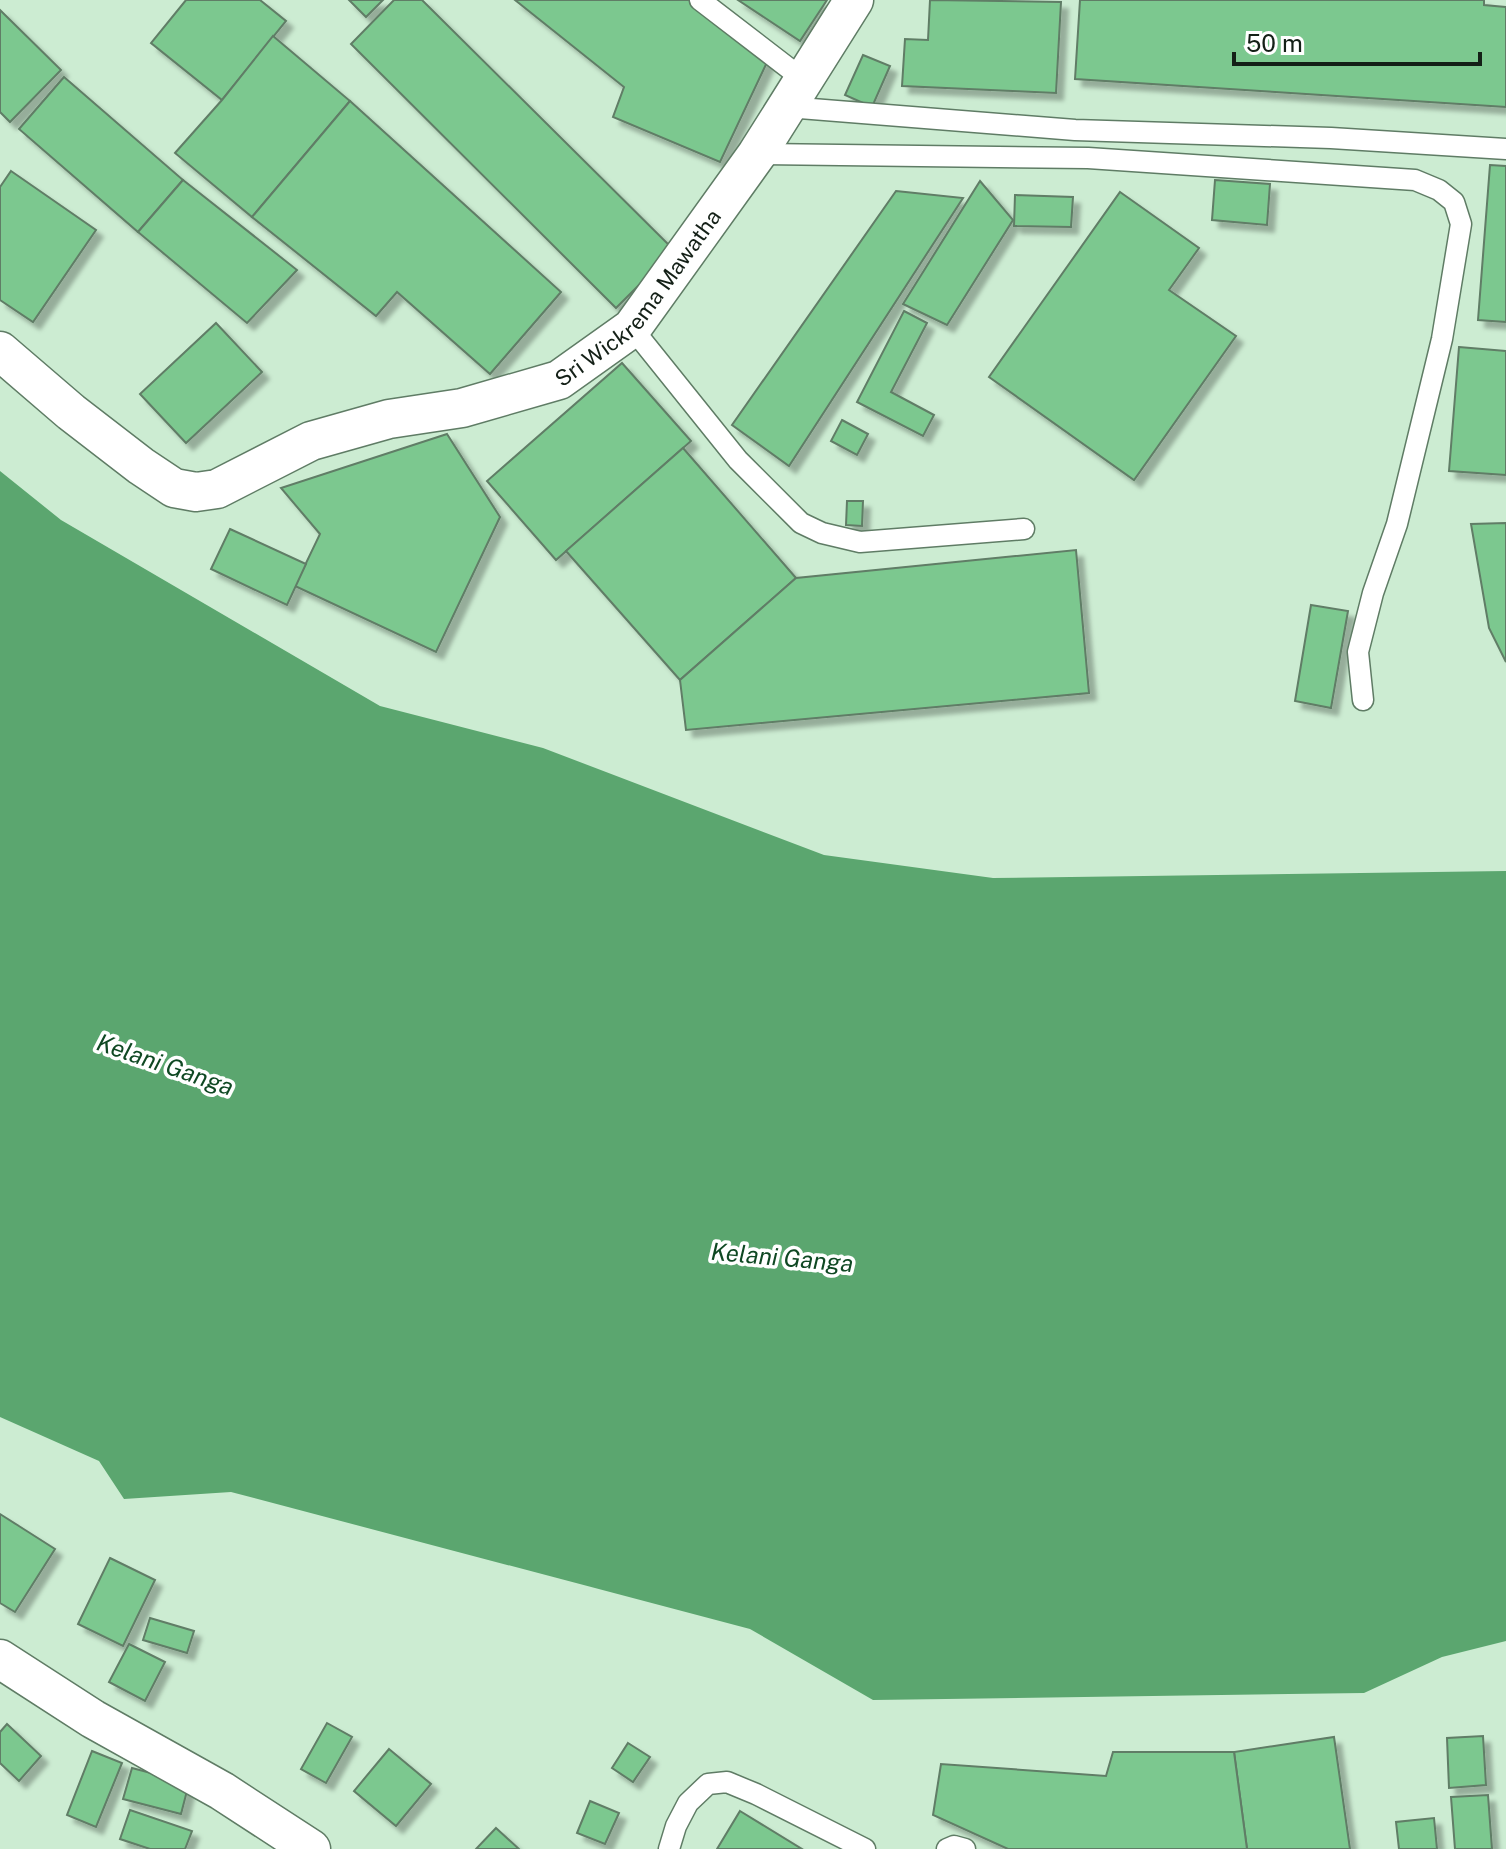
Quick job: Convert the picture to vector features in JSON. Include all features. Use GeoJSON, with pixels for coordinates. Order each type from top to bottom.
{"type":"FeatureCollection","features":[{"type":"Feature","properties":{"kind":"street","name":"Sri Wickrema Mawatha"},"geometry":{"type":"LineString","coordinates":[[0,351],[141,466],[174,488],[196,492],[217,489],[311,441],[389,419],[462,408],[559,380],[632,328],[757,154],[854,0]]}},
{"type":"Feature","properties":{"kind":"street"},"geometry":{"type":"LineString","coordinates":[[0,1659],[93,1719],[222,1791],[311,1849]]}},
{"type":"Feature","properties":{"kind":"lane"},"geometry":{"type":"LineString","coordinates":[[700,0],[796,94],[1075,130],[1331,138],[1506,149]]}},
{"type":"Feature","properties":{"kind":"lane"},"geometry":{"type":"LineString","coordinates":[[757,154],[1088,158],[1415,180],[1439,190],[1454,202],[1461,224],[1442,339],[1397,524],[1373,593],[1358,652],[1363,700]]}},
{"type":"Feature","properties":{"kind":"lane"},"geometry":{"type":"LineString","coordinates":[[632,328],[738,460],[801,523],[822,533],[860,542],[1024,529]]}},
{"type":"Feature","properties":{"kind":"lane"},"geometry":{"type":"LineString","coordinates":[[669,1849],[688,1803],[708,1784],[727,1782],[865,1849]]}},
{"type":"Feature","properties":{"kind":"lane"},"geometry":{"type":"LineString","coordinates":[[947,1849],[954,1846],[965,1849]]}},
{"type":"Feature","properties":{"kind":"water","name":"Kelani Ganga"},"geometry":{"type":"Polygon","coordinates":[[[0,471],[61,520],[380,706],[543,748],[824,855],[993,878],[1506,871],[1506,1641],[1442,1657],[1364,1693],[873,1700],[750,1629],[231,1492],[124,1499],[99,1461],[0,1417],[0,471]]]}},
{"type":"Feature","properties":{"kind":"building"},"geometry":{"type":"Polygon","coordinates":[[[186,0],[260,0],[286,21],[222,100],[151,43],[186,0]]]}},
{"type":"Feature","properties":{"kind":"building"},"geometry":{"type":"Polygon","coordinates":[[[349,0],[383,0],[366,17],[349,0]]]}},
{"type":"Feature","properties":{"kind":"building"},"geometry":{"type":"Polygon","coordinates":[[[394,0],[422,0],[674,250],[616,308],[351,44],[394,0]]]}},
{"type":"Feature","properties":{"kind":"building"},"geometry":{"type":"Polygon","coordinates":[[[515,0],[690,0],[769,58],[720,162],[613,117],[624,87],[515,0]]]}},
{"type":"Feature","properties":{"kind":"building"},"geometry":{"type":"Polygon","coordinates":[[[738,0],[827,0],[800,41],[738,0]]]}},
{"type":"Feature","properties":{"kind":"building"},"geometry":{"type":"Polygon","coordinates":[[[930,0],[1061,2],[1056,93],[902,86],[905,39],[928,40],[930,0]]]}},
{"type":"Feature","properties":{"kind":"building"},"geometry":{"type":"Polygon","coordinates":[[[1080,0],[1484,0],[1484,5],[1506,7],[1506,107],[1075,79],[1080,0]]]}},
{"type":"Feature","properties":{"kind":"building"},"geometry":{"type":"Polygon","coordinates":[[[0,10],[61,70],[10,122],[0,112],[0,10]]]}},
{"type":"Feature","properties":{"kind":"building"},"geometry":{"type":"Polygon","coordinates":[[[273,36],[350,101],[252,217],[175,153],[273,36]]]}},
{"type":"Feature","properties":{"kind":"building"},"geometry":{"type":"Polygon","coordinates":[[[863,55],[890,66],[872,107],[845,95],[863,55]]]}},
{"type":"Feature","properties":{"kind":"building"},"geometry":{"type":"Polygon","coordinates":[[[64,77],[183,180],[138,232],[19,129],[64,77]]]}},
{"type":"Feature","properties":{"kind":"building"},"geometry":{"type":"Polygon","coordinates":[[[350,101],[561,292],[490,374],[397,292],[376,316],[252,217],[350,101]]]}},
{"type":"Feature","properties":{"kind":"building"},"geometry":{"type":"Polygon","coordinates":[[[1490,165],[1506,166],[1506,322],[1478,320],[1490,165]]]}},
{"type":"Feature","properties":{"kind":"building"},"geometry":{"type":"Polygon","coordinates":[[[11,171],[96,230],[33,322],[0,300],[0,187],[11,171]]]}},
{"type":"Feature","properties":{"kind":"building"},"geometry":{"type":"Polygon","coordinates":[[[183,180],[297,270],[247,323],[138,232],[183,180]]]}},
{"type":"Feature","properties":{"kind":"building"},"geometry":{"type":"Polygon","coordinates":[[[1215,180],[1270,184],[1267,225],[1212,220],[1215,180]]]}},
{"type":"Feature","properties":{"kind":"building"},"geometry":{"type":"Polygon","coordinates":[[[980,181],[1013,220],[947,325],[903,304],[980,181]]]}},
{"type":"Feature","properties":{"kind":"building"},"geometry":{"type":"Polygon","coordinates":[[[896,191],[963,198],[789,466],[732,425],[896,191]]]}},
{"type":"Feature","properties":{"kind":"building"},"geometry":{"type":"Polygon","coordinates":[[[1120,192],[1199,248],[1169,290],[1236,336],[1134,480],[989,377],[1120,192]]]}},
{"type":"Feature","properties":{"kind":"building"},"geometry":{"type":"Polygon","coordinates":[[[1015,195],[1073,197],[1071,227],[1014,226],[1015,195]]]}},
{"type":"Feature","properties":{"kind":"building"},"geometry":{"type":"Polygon","coordinates":[[[904,311],[927,323],[891,392],[934,415],[923,436],[857,402],[904,311]]]}},
{"type":"Feature","properties":{"kind":"building"},"geometry":{"type":"Polygon","coordinates":[[[216,323],[262,372],[186,443],[140,394],[216,323]]]}},
{"type":"Feature","properties":{"kind":"building"},"geometry":{"type":"Polygon","coordinates":[[[1459,347],[1506,351],[1506,475],[1449,471],[1459,347]]]}},
{"type":"Feature","properties":{"kind":"building"},"geometry":{"type":"Polygon","coordinates":[[[622,363],[691,441],[556,560],[487,481],[622,363]]]}},
{"type":"Feature","properties":{"kind":"building"},"geometry":{"type":"Polygon","coordinates":[[[842,420],[868,434],[857,455],[831,441],[842,420]]]}},
{"type":"Feature","properties":{"kind":"building"},"geometry":{"type":"Polygon","coordinates":[[[447,434],[500,517],[436,652],[295,586],[320,534],[281,488],[447,434]]]}},
{"type":"Feature","properties":{"kind":"building"},"geometry":{"type":"Polygon","coordinates":[[[683,448],[796,578],[680,680],[566,551],[683,448]]]}},
{"type":"Feature","properties":{"kind":"building"},"geometry":{"type":"Polygon","coordinates":[[[847,501],[863,501],[862,526],[846,525],[847,501]]]}},
{"type":"Feature","properties":{"kind":"building"},"geometry":{"type":"Polygon","coordinates":[[[1506,523],[1506,662],[1489,628],[1471,524],[1506,523]]]}},
{"type":"Feature","properties":{"kind":"building"},"geometry":{"type":"Polygon","coordinates":[[[230,529],[306,564],[287,605],[211,569],[230,529]]]}},
{"type":"Feature","properties":{"kind":"building"},"geometry":{"type":"Polygon","coordinates":[[[1076,550],[1089,693],[686,730],[680,680],[796,578],[1076,550]]]}},
{"type":"Feature","properties":{"kind":"building"},"geometry":{"type":"Polygon","coordinates":[[[1311,605],[1348,611],[1331,708],[1295,701],[1311,605]]]}},
{"type":"Feature","properties":{"kind":"building"},"geometry":{"type":"Polygon","coordinates":[[[0,1514],[55,1549],[15,1612],[0,1603],[0,1514]]]}},
{"type":"Feature","properties":{"kind":"building"},"geometry":{"type":"Polygon","coordinates":[[[110,1558],[155,1580],[123,1646],[78,1624],[110,1558]]]}},
{"type":"Feature","properties":{"kind":"building"},"geometry":{"type":"Polygon","coordinates":[[[150,1618],[194,1631],[187,1653],[143,1640],[150,1618]]]}},
{"type":"Feature","properties":{"kind":"building"},"geometry":{"type":"Polygon","coordinates":[[[129,1644],[165,1662],[145,1701],[109,1682],[129,1644]]]}},
{"type":"Feature","properties":{"kind":"building"},"geometry":{"type":"Polygon","coordinates":[[[327,1723],[352,1737],[326,1783],[301,1769],[327,1723]]]}},
{"type":"Feature","properties":{"kind":"building"},"geometry":{"type":"Polygon","coordinates":[[[7,1724],[41,1756],[19,1781],[0,1763],[0,1732],[7,1724]]]}},
{"type":"Feature","properties":{"kind":"building"},"geometry":{"type":"Polygon","coordinates":[[[1483,1736],[1486,1785],[1449,1788],[1447,1738],[1483,1736]]]}},
{"type":"Feature","properties":{"kind":"building"},"geometry":{"type":"Polygon","coordinates":[[[1334,1737],[1350,1849],[1247,1849],[1234,1752],[1334,1737]]]}},
{"type":"Feature","properties":{"kind":"building"},"geometry":{"type":"Polygon","coordinates":[[[628,1743],[650,1757],[633,1782],[612,1768],[628,1743]]]}},
{"type":"Feature","properties":{"kind":"building"},"geometry":{"type":"Polygon","coordinates":[[[389,1749],[431,1784],[396,1826],[354,1791],[389,1749]]]}},
{"type":"Feature","properties":{"kind":"building"},"geometry":{"type":"Polygon","coordinates":[[[92,1751],[122,1763],[96,1827],[67,1815],[92,1751]]]}},
{"type":"Feature","properties":{"kind":"building"},"geometry":{"type":"Polygon","coordinates":[[[1113,1752],[1234,1752],[1247,1849],[1008,1849],[933,1815],[941,1764],[1106,1776],[1113,1752]]]}},
{"type":"Feature","properties":{"kind":"building"},"geometry":{"type":"Polygon","coordinates":[[[132,1768],[189,1783],[181,1814],[123,1799],[132,1768]]]}},
{"type":"Feature","properties":{"kind":"building"},"geometry":{"type":"Polygon","coordinates":[[[1488,1795],[1492,1849],[1455,1849],[1451,1797],[1488,1795]]]}},
{"type":"Feature","properties":{"kind":"building"},"geometry":{"type":"Polygon","coordinates":[[[590,1801],[619,1813],[605,1844],[577,1833],[590,1801]]]}},
{"type":"Feature","properties":{"kind":"building"},"geometry":{"type":"Polygon","coordinates":[[[130,1810],[192,1831],[185,1849],[150,1849],[120,1839],[130,1810]]]}},
{"type":"Feature","properties":{"kind":"building"},"geometry":{"type":"Polygon","coordinates":[[[740,1811],[802,1849],[717,1849],[740,1811]]]}},
{"type":"Feature","properties":{"kind":"building"},"geometry":{"type":"Polygon","coordinates":[[[1434,1818],[1437,1849],[1399,1849],[1396,1822],[1434,1818]]]}},
{"type":"Feature","properties":{"kind":"building"},"geometry":{"type":"Polygon","coordinates":[[[496,1828],[519,1849],[476,1849],[496,1828]]]}}]}
